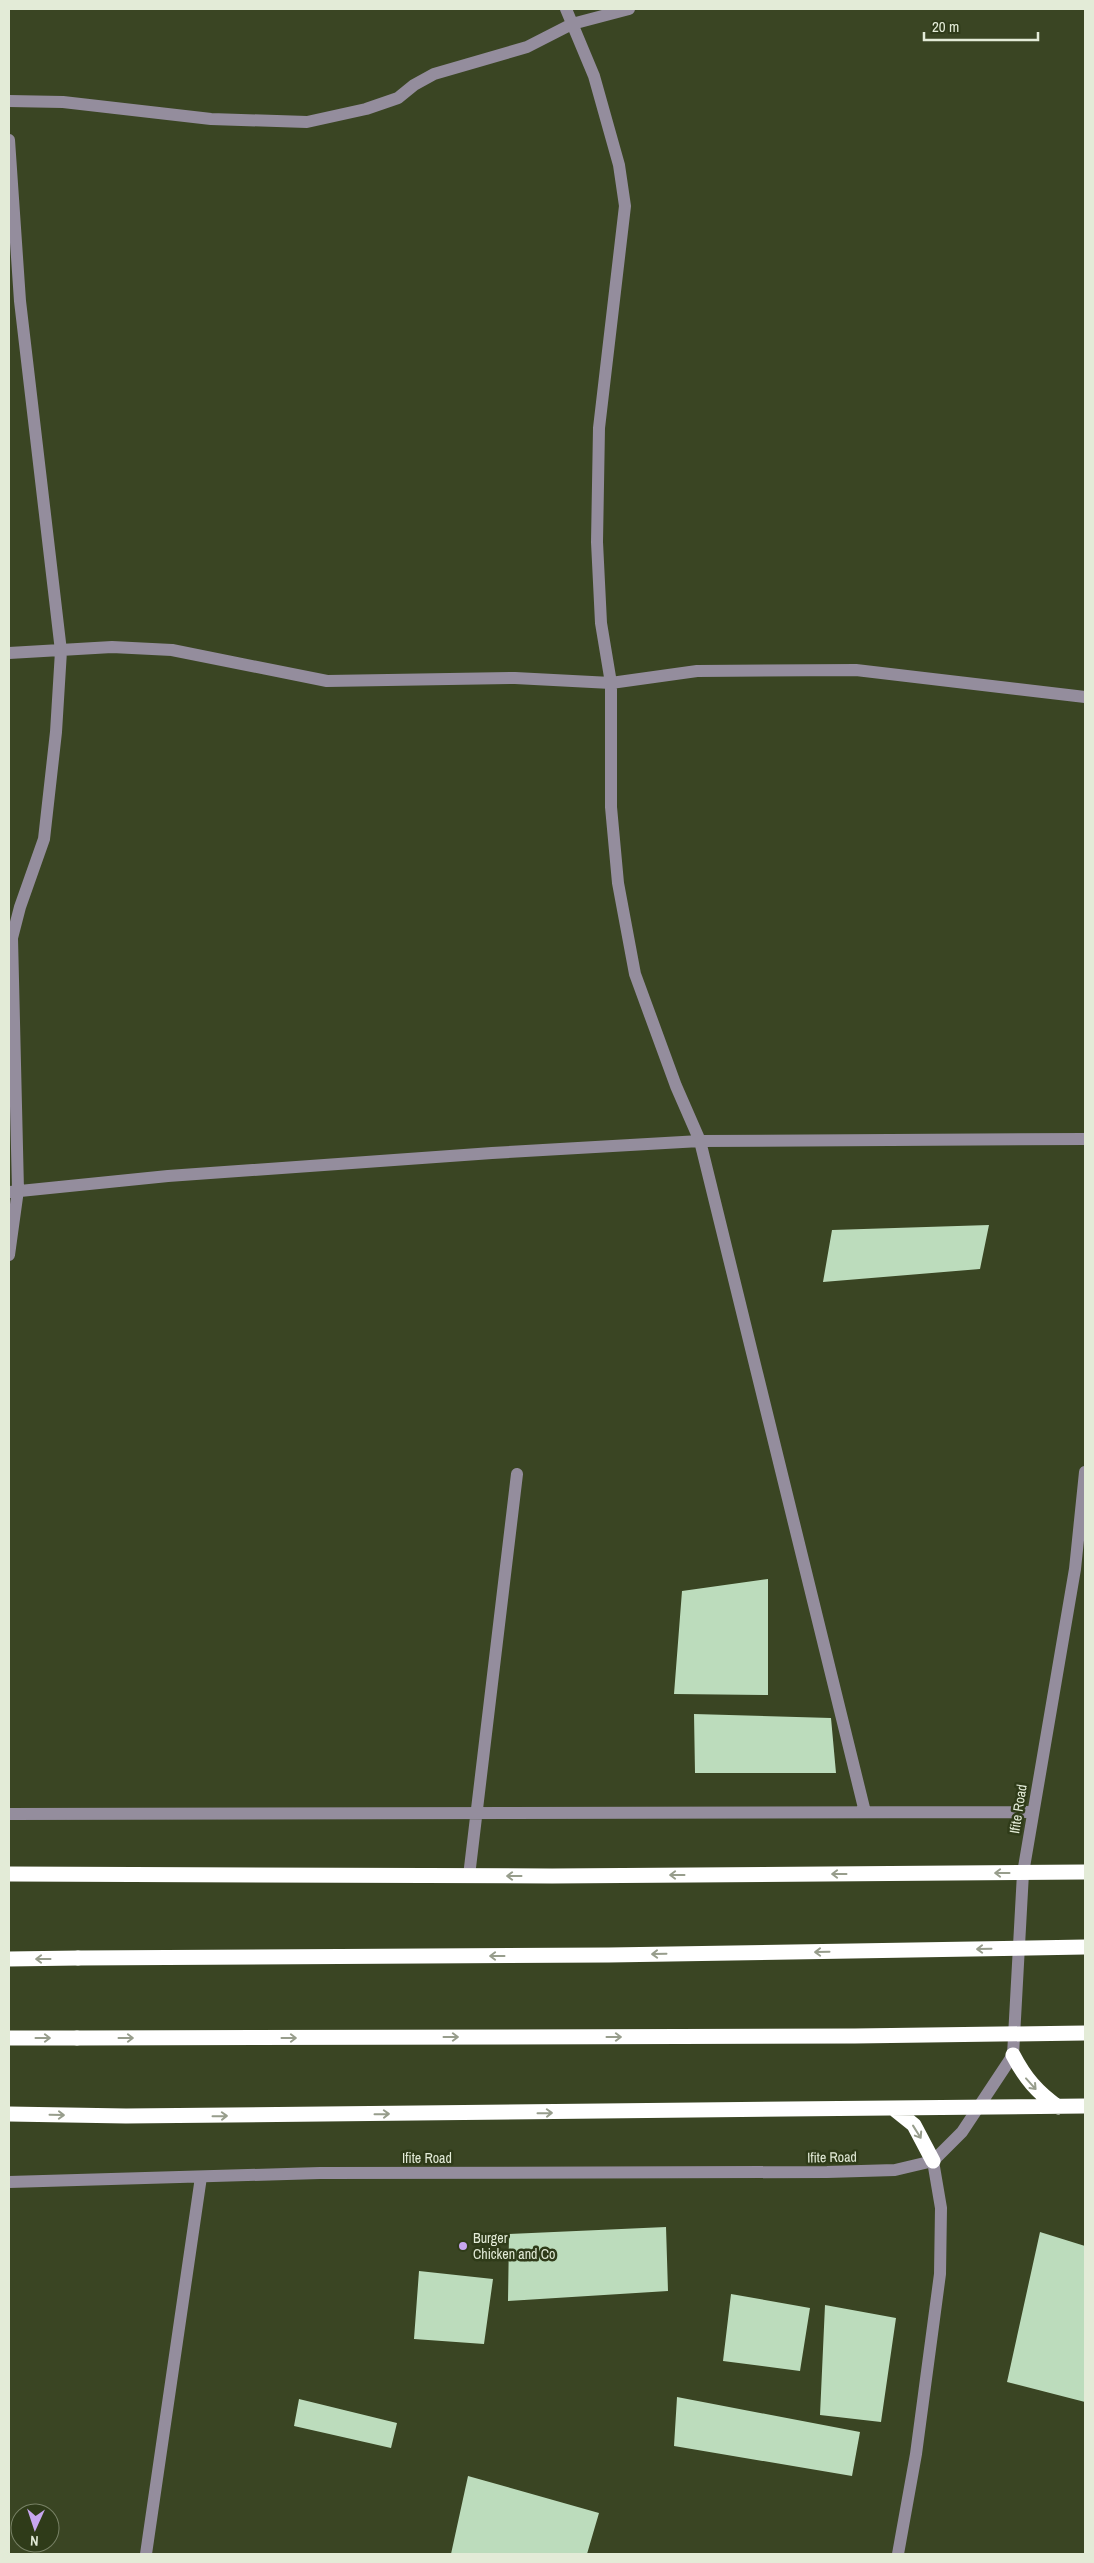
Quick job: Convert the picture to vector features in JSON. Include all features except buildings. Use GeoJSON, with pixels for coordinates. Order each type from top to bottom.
{"type":"FeatureCollection","features":[{"type":"Feature","properties":{"kind":"highway"},"geometry":{"type":"LineString","coordinates":[[9,1874],[469,1876],[1085,1872]]}},
{"type":"Feature","properties":{"kind":"highway"},"geometry":{"type":"LineString","coordinates":[[9,1959],[609,1955],[1085,1947]]}},
{"type":"Feature","properties":{"kind":"highway"},"geometry":{"type":"LineString","coordinates":[[9,2038],[855,2036],[1085,2033]]}},
{"type":"Feature","properties":{"kind":"highway"},"geometry":{"type":"LineString","coordinates":[[1013,2055],[1024,2076],[1039,2092],[1058,2107]]}},
{"type":"Feature","properties":{"kind":"highway"},"geometry":{"type":"LineString","coordinates":[[9,2114],[136,2116],[1085,2106]]}},
{"type":"Feature","properties":{"kind":"highway"},"geometry":{"type":"LineString","coordinates":[[894,2109],[914,2125],[933,2161]]}},
{"type":"Feature","properties":{"kind":"street"},"geometry":{"type":"LineString","coordinates":[[566,9],[594,76],[619,165],[625,206],[621,256],[611,314],[599,428],[597,542],[602,623],[611,683],[611,807],[618,883],[635,974],[676,1086],[700,1141],[865,1812]]}},
{"type":"Feature","properties":{"kind":"street"},"geometry":{"type":"LineString","coordinates":[[9,101],[63,102],[211,119],[307,122],[366,109],[398,98],[414,85],[434,74],[527,47],[572,24],[629,9]]}},
{"type":"Feature","properties":{"kind":"street"},"geometry":{"type":"LineString","coordinates":[[9,140],[20,301],[60,651],[56,732],[44,839],[20,907],[12,938],[13,1191],[9,1256]]}},
{"type":"Feature","properties":{"kind":"street"},"geometry":{"type":"LineString","coordinates":[[9,653],[112,647],[172,650],[327,681],[515,678],[611,683],[697,671],[856,670],[1085,697]]}},
{"type":"Feature","properties":{"kind":"street"},"geometry":{"type":"LineString","coordinates":[[13,1191],[492,1152],[700,1141],[1085,1139]]}},
{"type":"Feature","properties":{"kind":"street","name":"Ifite Road"},"geometry":{"type":"LineString","coordinates":[[1013,2055],[1023,1872],[1075,1568],[1085,1472]]}},
{"type":"Feature","properties":{"kind":"street"},"geometry":{"type":"LineString","coordinates":[[469,1876],[516,1474]]}},
{"type":"Feature","properties":{"kind":"street"},"geometry":{"type":"LineString","coordinates":[[9,1814],[1033,1812]]}},
{"type":"Feature","properties":{"kind":"street"},"geometry":{"type":"LineString","coordinates":[[898,2554],[916,2454],[940,2274],[941,2208],[933,2161],[962,2132],[1013,2055]]}},
{"type":"Feature","properties":{"kind":"street","name":"Ifite Road"},"geometry":{"type":"LineString","coordinates":[[9,2182],[320,2173],[827,2172],[895,2170],[933,2161]]}},
{"type":"Feature","properties":{"kind":"street"},"geometry":{"type":"LineString","coordinates":[[146,2554],[201,2177]]}},
{"type":"Feature","properties":{"kind":"place","name":"Burger Chicken and Co"},"geometry":{"type":"Point","coordinates":[463,2246]}}]}
